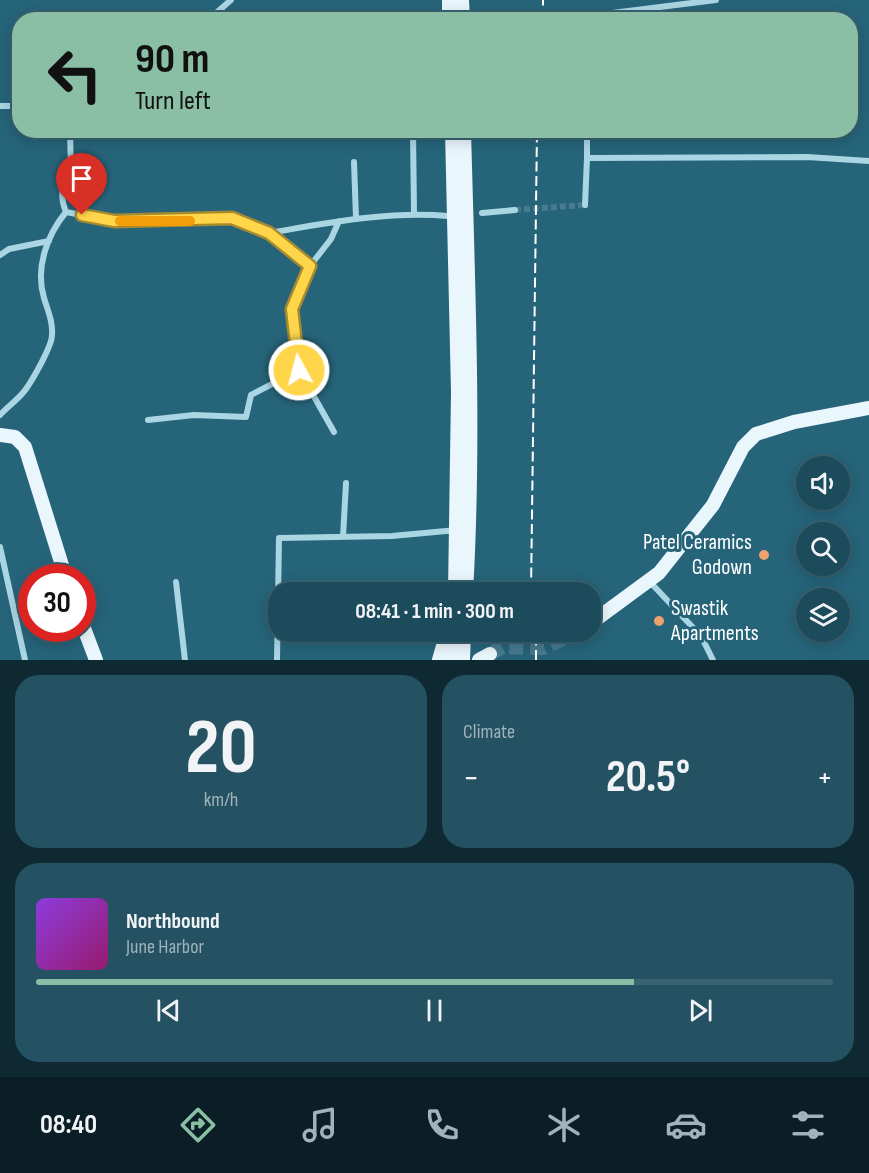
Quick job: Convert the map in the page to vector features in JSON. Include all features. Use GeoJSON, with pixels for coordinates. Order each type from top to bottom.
{"type":"FeatureCollection","features":[{"type":"Feature","properties":{"kind":"main road"},"geometry":{"type":"LineString","coordinates":[[452,138],[458,392],[455,582]]}},
{"type":"Feature","properties":{"kind":"main road"},"geometry":{"type":"LineString","coordinates":[[464,138],[469,306],[466,582]]}},
{"type":"Feature","properties":{"kind":"main road"},"geometry":{"type":"LineString","coordinates":[[601,616],[659,573],[713,505],[743,447],[756,434],[794,422],[869,408]]}},
{"type":"Feature","properties":{"kind":"main road"},"geometry":{"type":"LineString","coordinates":[[0,435],[15,437],[25,447],[62,564]]}},
{"type":"Feature","properties":{"kind":"main road"},"geometry":{"type":"LineString","coordinates":[[89,642],[96,660]]}},
{"type":"Feature","properties":{"kind":"main road"},"geometry":{"type":"LineString","coordinates":[[439,660],[444,642]]}},
{"type":"Feature","properties":{"kind":"main road"},"geometry":{"type":"LineString","coordinates":[[451,660],[452,642]]}},
{"type":"Feature","properties":{"kind":"main road"},"geometry":{"type":"LineString","coordinates":[[463,660],[464,642]]}},
{"type":"Feature","properties":{"kind":"street"},"geometry":{"type":"LineString","coordinates":[[217,12],[231,0]]}},
{"type":"Feature","properties":{"kind":"street"},"geometry":{"type":"LineString","coordinates":[[608,12],[716,0]]}},
{"type":"Feature","properties":{"kind":"street"},"geometry":{"type":"LineString","coordinates":[[66,212],[62,194],[65,181],[71,173],[69,138]]}},
{"type":"Feature","properties":{"kind":"street"},"geometry":{"type":"LineString","coordinates":[[413,138],[414,213]]}},
{"type":"Feature","properties":{"kind":"street"},"geometry":{"type":"LineString","coordinates":[[585,205],[587,138]]}},
{"type":"Feature","properties":{"kind":"street"},"geometry":{"type":"LineString","coordinates":[[587,158],[796,157],[869,161]]}},
{"type":"Feature","properties":{"kind":"street"},"geometry":{"type":"LineString","coordinates":[[354,162],[356,218]]}},
{"type":"Feature","properties":{"kind":"street"},"geometry":{"type":"LineString","coordinates":[[482,213],[515,210]]}},
{"type":"Feature","properties":{"kind":"street"},"geometry":{"type":"LineString","coordinates":[[66,212],[114,221],[232,218],[269,233],[310,266]]}},
{"type":"Feature","properties":{"kind":"street"},"geometry":{"type":"LineString","coordinates":[[0,415],[26,389],[52,337],[50,315],[42,289],[45,246],[54,226],[66,212]]}},
{"type":"Feature","properties":{"kind":"street"},"geometry":{"type":"LineString","coordinates":[[269,233],[356,218],[414,213],[448,216]]}},
{"type":"Feature","properties":{"kind":"street"},"geometry":{"type":"LineString","coordinates":[[334,432],[299,370],[292,309],[310,266],[331,239],[339,221]]}},
{"type":"Feature","properties":{"kind":"street"},"geometry":{"type":"LineString","coordinates":[[0,255],[9,249],[49,241]]}},
{"type":"Feature","properties":{"kind":"street"},"geometry":{"type":"LineString","coordinates":[[148,420],[194,415],[246,417],[251,395],[299,370]]}},
{"type":"Feature","properties":{"kind":"street"},"geometry":{"type":"LineString","coordinates":[[343,537],[346,483]]}},
{"type":"Feature","properties":{"kind":"street"},"geometry":{"type":"LineString","coordinates":[[277,660],[279,538],[392,536],[457,530]]}},
{"type":"Feature","properties":{"kind":"street"},"geometry":{"type":"LineString","coordinates":[[0,547],[25,660]]}},
{"type":"Feature","properties":{"kind":"street"},"geometry":{"type":"LineString","coordinates":[[649,581],[701,636],[713,660]]}},
{"type":"Feature","properties":{"kind":"street"},"geometry":{"type":"LineString","coordinates":[[176,582],[185,660]]}},
{"type":"Feature","properties":{"kind":"tunnel"},"geometry":{"type":"LineString","coordinates":[[515,210],[585,205]]}},
{"type":"Feature","properties":{"kind":"tunnel"},"geometry":{"type":"LineString","coordinates":[[490,654],[503,647],[544,648],[556,642]]}},
{"type":"Feature","properties":{"kind":"railway"},"geometry":{"type":"LineString","coordinates":[[543,0],[543,12]]}},
{"type":"Feature","properties":{"kind":"railway"},"geometry":{"type":"LineString","coordinates":[[531,582],[537,138]]}},
{"type":"Feature","properties":{"kind":"railway"},"geometry":{"type":"LineString","coordinates":[[536,642],[536,660]]}},
{"type":"Feature","properties":{"kind":"slow traffic"},"geometry":{"type":"LineString","coordinates":[[120,221],[190,221]]}},
{"type":"Feature","properties":{"kind":"place","name":"Patel Ceramics Godown"},"geometry":{"type":"Point","coordinates":[764,555]}},
{"type":"Feature","properties":{"kind":"place","name":"Swastik Apartments"},"geometry":{"type":"Point","coordinates":[659,621]}},
{"type":"Feature","properties":{"kind":"route"},"geometry":{"type":"LineString","coordinates":[[82,215],[114,221],[232,218],[269,233],[310,266],[292,309],[299,370]]}}]}
